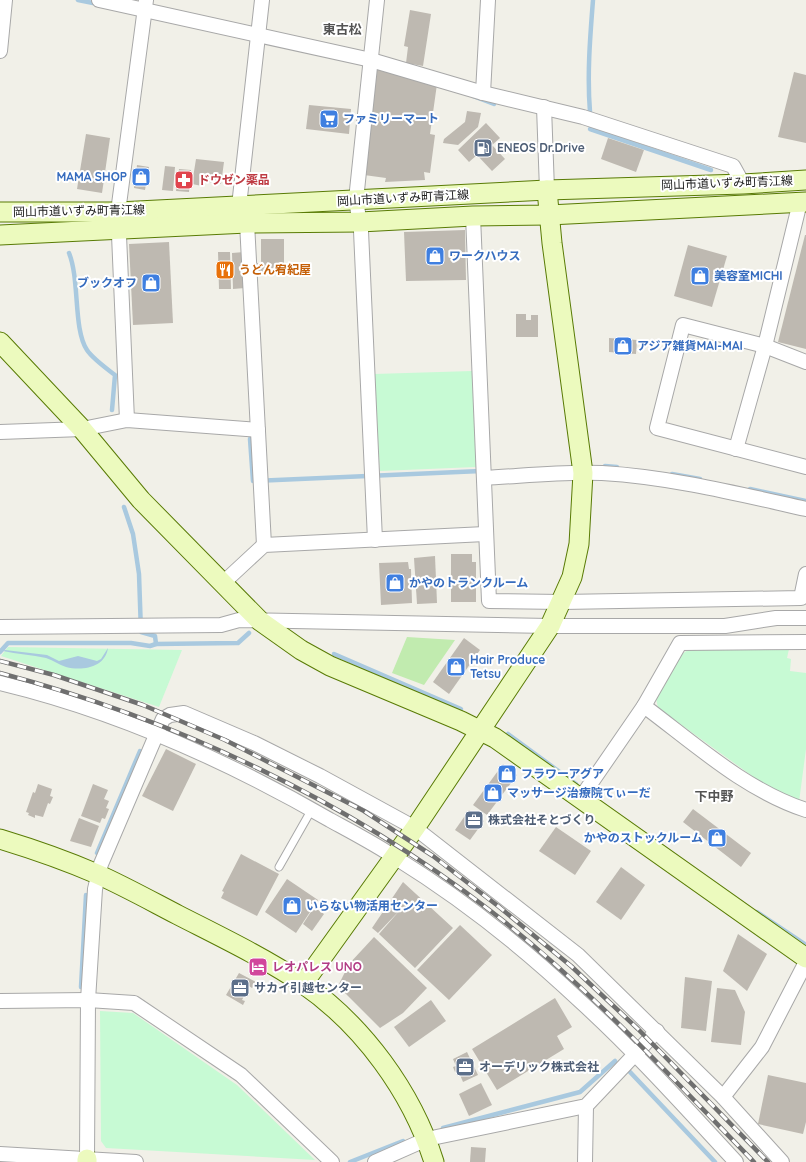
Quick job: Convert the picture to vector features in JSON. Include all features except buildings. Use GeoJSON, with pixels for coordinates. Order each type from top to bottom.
{"type":"FeatureCollection","features":[{"type":"Feature","properties":{"kind":"street"},"geometry":{"type":"LineString","coordinates":[[0,51],[5,0]]}},
{"type":"Feature","properties":{"kind":"street"},"geometry":{"type":"LineString","coordinates":[[99,0],[145,5],[258,35],[370,60],[483,93],[583,117],[733,166],[743,184]]}},
{"type":"Feature","properties":{"kind":"street"},"geometry":{"type":"LineString","coordinates":[[239,206],[262,0]]}},
{"type":"Feature","properties":{"kind":"street"},"geometry":{"type":"LineString","coordinates":[[375,540],[360,222],[356,200],[370,60],[378,0]]}},
{"type":"Feature","properties":{"kind":"street"},"geometry":{"type":"LineString","coordinates":[[483,93],[488,0]]}},
{"type":"Feature","properties":{"kind":"street"},"geometry":{"type":"LineString","coordinates":[[127,420],[118,221],[145,5]]}},
{"type":"Feature","properties":{"kind":"street"},"geometry":{"type":"LineString","coordinates":[[303,984],[415,828],[550,626],[572,578],[580,544],[583,473],[549,215],[544,107]]}},
{"type":"Feature","properties":{"kind":"street","name":"岡山市道いずみ町青江線"},"geometry":{"type":"LineString","coordinates":[[0,235],[239,206],[547,190],[743,184],[806,180]]}},
{"type":"Feature","properties":{"kind":"street"},"geometry":{"type":"LineString","coordinates":[[736,450],[803,202]]}},
{"type":"Feature","properties":{"kind":"street","name":"岡山市道いずみ町青江線"},"geometry":{"type":"LineString","coordinates":[[0,212],[118,221],[247,223],[360,222],[473,216],[549,215],[803,202]]}},
{"type":"Feature","properties":{"kind":"street"},"geometry":{"type":"LineString","coordinates":[[473,216],[484,473],[485,534],[489,601],[562,602],[603,600],[801,598],[806,574]]}},
{"type":"Feature","properties":{"kind":"street"},"geometry":{"type":"LineString","coordinates":[[247,223],[264,545]]}},
{"type":"Feature","properties":{"kind":"street"},"geometry":{"type":"LineString","coordinates":[[806,362],[765,346],[683,325],[657,428],[736,450],[806,467]]}},
{"type":"Feature","properties":{"kind":"street"},"geometry":{"type":"LineString","coordinates":[[0,342],[82,429],[142,500],[260,621],[301,650],[330,666],[480,730],[584,793],[806,958]]}},
{"type":"Feature","properties":{"kind":"street"},"geometry":{"type":"LineString","coordinates":[[0,432],[82,429],[127,420],[258,430]]}},
{"type":"Feature","properties":{"kind":"street"},"geometry":{"type":"LineString","coordinates":[[484,473],[604,474],[684,483],[806,509]]}},
{"type":"Feature","properties":{"kind":"street"},"geometry":{"type":"LineString","coordinates":[[223,583],[264,545],[485,534]]}},
{"type":"Feature","properties":{"kind":"street"},"geometry":{"type":"LineString","coordinates":[[0,627],[221,625],[239,620],[550,626],[724,626],[776,618],[806,618]]}},
{"type":"Feature","properties":{"kind":"street"},"geometry":{"type":"LineString","coordinates":[[584,793],[644,706],[680,643],[806,642]]}},
{"type":"Feature","properties":{"kind":"street"},"geometry":{"type":"LineString","coordinates":[[0,683],[48,695],[158,733],[275,788],[395,856],[459,900],[520,948],[580,1000],[634,1054],[731,1160]]}},
{"type":"Feature","properties":{"kind":"street"},"geometry":{"type":"LineString","coordinates":[[644,706],[738,777],[783,802],[806,810]]}},
{"type":"Feature","properties":{"kind":"street"},"geometry":{"type":"LineString","coordinates":[[87,1161],[88,1000],[95,889],[98,874],[163,719],[170,715],[184,713],[261,746],[320,776],[415,828],[578,955],[657,1031],[722,1097],[782,1162]]}},
{"type":"Feature","properties":{"kind":"street"},"geometry":{"type":"LineString","coordinates":[[0,839],[46,854],[98,874],[190,921],[281,970],[303,984],[329,1004],[356,1030],[382,1062],[406,1095],[427,1139],[434,1162]]}},
{"type":"Feature","properties":{"kind":"street"},"geometry":{"type":"LineString","coordinates":[[722,1097],[762,1046],[806,962]]}},
{"type":"Feature","properties":{"kind":"street"},"geometry":{"type":"LineString","coordinates":[[0,1001],[88,1000],[134,1003],[241,1075],[332,1162]]}},
{"type":"Feature","properties":{"kind":"street"},"geometry":{"type":"LineString","coordinates":[[375,1162],[427,1139],[586,1106],[657,1031]]}},
{"type":"Feature","properties":{"kind":"street"},"geometry":{"type":"LineString","coordinates":[[585,1162],[586,1106]]}},
{"type":"Feature","properties":{"kind":"street"},"geometry":{"type":"LineString","coordinates":[[0,1154],[87,1161],[136,1162]]}},
{"type":"Feature","properties":{"kind":"lane"},"geometry":{"type":"LineString","coordinates":[[280,867],[312,809]]}},
{"type":"Feature","properties":{"kind":"green space"},"geometry":{"type":"Polygon","coordinates":[[[472,371],[476,467],[380,471],[374,374],[472,371]]]}},
{"type":"Feature","properties":{"kind":"green space"},"geometry":{"type":"Polygon","coordinates":[[[407,637],[455,640],[424,685],[392,673],[407,637]]]}},
{"type":"Feature","properties":{"kind":"green space"},"geometry":{"type":"Polygon","coordinates":[[[8,647],[182,650],[159,707],[1,656],[8,647]]]}},
{"type":"Feature","properties":{"kind":"green space"},"geometry":{"type":"Polygon","coordinates":[[[789,649],[787,658],[791,659],[790,671],[806,673],[806,749],[799,802],[759,781],[658,708],[656,698],[679,656],[688,650],[789,649]]]}},
{"type":"Feature","properties":{"kind":"green space"},"geometry":{"type":"Polygon","coordinates":[[[100,1011],[133,1013],[237,1085],[315,1160],[106,1148],[101,1141],[100,1011]]]}},
{"type":"Feature","properties":{"kind":"water"},"geometry":{"type":"Polygon","coordinates":[[[108,648],[106,655],[98,664],[79,669],[66,667],[46,658],[3,651],[47,655],[59,661],[78,656],[97,661],[101,659],[108,648]]]}},
{"type":"Feature","properties":{"kind":"waterway"},"geometry":{"type":"LineString","coordinates":[[78,0],[98,4]]}},
{"type":"Feature","properties":{"kind":"waterway"},"geometry":{"type":"LineString","coordinates":[[590,112],[589,70],[593,0]]}},
{"type":"Feature","properties":{"kind":"waterway"},"geometry":{"type":"LineString","coordinates":[[473,96],[494,104]]}},
{"type":"Feature","properties":{"kind":"waterway"},"geometry":{"type":"LineString","coordinates":[[590,129],[711,170]]}},
{"type":"Feature","properties":{"kind":"waterway"},"geometry":{"type":"LineString","coordinates":[[69,253],[72,264],[78,317],[83,341],[87,350],[93,357],[115,375],[112,410]]}},
{"type":"Feature","properties":{"kind":"waterway"},"geometry":{"type":"LineString","coordinates":[[250,439],[253,481],[481,471]]}},
{"type":"Feature","properties":{"kind":"waterway"},"geometry":{"type":"LineString","coordinates":[[605,466],[617,467]]}},
{"type":"Feature","properties":{"kind":"waterway"},"geometry":{"type":"LineString","coordinates":[[672,474],[700,479]]}},
{"type":"Feature","properties":{"kind":"waterway"},"geometry":{"type":"LineString","coordinates":[[750,489],[806,501]]}},
{"type":"Feature","properties":{"kind":"waterway"},"geometry":{"type":"LineString","coordinates":[[124,507],[133,534],[139,574],[141,632],[155,636],[156,644]]}},
{"type":"Feature","properties":{"kind":"waterway"},"geometry":{"type":"LineString","coordinates":[[0,652],[8,643],[131,643],[150,646],[156,644],[238,643],[249,633]]}},
{"type":"Feature","properties":{"kind":"waterway"},"geometry":{"type":"LineString","coordinates":[[334,654],[461,709]]}},
{"type":"Feature","properties":{"kind":"waterway"},"geometry":{"type":"LineString","coordinates":[[508,734],[576,784]]}},
{"type":"Feature","properties":{"kind":"waterway"},"geometry":{"type":"LineString","coordinates":[[97,853],[140,751]]}},
{"type":"Feature","properties":{"kind":"waterway"},"geometry":{"type":"LineString","coordinates":[[81,987],[86,895]]}},
{"type":"Feature","properties":{"kind":"waterway"},"geometry":{"type":"LineString","coordinates":[[757,912],[806,945]]}},
{"type":"Feature","properties":{"kind":"waterway"},"geometry":{"type":"LineString","coordinates":[[443,1128],[580,1092],[615,1061]]}},
{"type":"Feature","properties":{"kind":"waterway"},"geometry":{"type":"LineString","coordinates":[[630,1072],[715,1162]]}},
{"type":"Feature","properties":{"kind":"waterway"},"geometry":{"type":"LineString","coordinates":[[350,1162],[403,1141]]}},
{"type":"Feature","properties":{"kind":"railway"},"geometry":{"type":"LineString","coordinates":[[0,661],[54,675],[143,705],[225,740],[364,811],[433,856],[498,906],[571,966],[638,1029],[768,1162]]}},
{"type":"Feature","properties":{"kind":"railway"},"geometry":{"type":"LineString","coordinates":[[0,673],[66,692],[131,714],[195,740],[258,768],[319,800],[378,834],[436,872],[492,912],[562,970],[628,1032],[754,1162]]}},
{"type":"Feature","properties":{"kind":"place","name":"ファミリーマート"},"geometry":{"type":"Point","coordinates":[329,119]}},
{"type":"Feature","properties":{"kind":"place","name":"ENEOS Dr.Drive"},"geometry":{"type":"Point","coordinates":[483,148]}},
{"type":"Feature","properties":{"kind":"place","name":"MAMA SHOP"},"geometry":{"type":"Point","coordinates":[141,177]}},
{"type":"Feature","properties":{"kind":"place","name":"ドウゼン薬品"},"geometry":{"type":"Point","coordinates":[184,180]}},
{"type":"Feature","properties":{"kind":"place","name":"ワークハウス"},"geometry":{"type":"Point","coordinates":[435,256]}},
{"type":"Feature","properties":{"kind":"place","name":"うどん宥紀屋"},"geometry":{"type":"Point","coordinates":[225,270]}},
{"type":"Feature","properties":{"kind":"place","name":"美容室MICHI"},"geometry":{"type":"Point","coordinates":[700,276]}},
{"type":"Feature","properties":{"kind":"place","name":"ブックオフ"},"geometry":{"type":"Point","coordinates":[151,283]}},
{"type":"Feature","properties":{"kind":"place","name":"アジア雑貨MAI-MAI"},"geometry":{"type":"Point","coordinates":[623,346]}},
{"type":"Feature","properties":{"kind":"place","name":"かやのトランクルーム"},"geometry":{"type":"Point","coordinates":[395,583]}},
{"type":"Feature","properties":{"kind":"place","name":"Hair Produce Tetsu"},"geometry":{"type":"Point","coordinates":[456,667]}},
{"type":"Feature","properties":{"kind":"place","name":"フラワーアグア"},"geometry":{"type":"Point","coordinates":[507,774]}},
{"type":"Feature","properties":{"kind":"place","name":"マッサージ治療院てぃーだ"},"geometry":{"type":"Point","coordinates":[493,793]}},
{"type":"Feature","properties":{"kind":"place","name":"株式会社そとづくり"},"geometry":{"type":"Point","coordinates":[474,820]}},
{"type":"Feature","properties":{"kind":"place","name":"かやのストックルーム"},"geometry":{"type":"Point","coordinates":[717,838]}},
{"type":"Feature","properties":{"kind":"place","name":"いらない物活用センター"},"geometry":{"type":"Point","coordinates":[292,906]}},
{"type":"Feature","properties":{"kind":"place","name":"レオパレス UNO"},"geometry":{"type":"Point","coordinates":[258,967]}},
{"type":"Feature","properties":{"kind":"place","name":"サカイ引越センター"},"geometry":{"type":"Point","coordinates":[240,988]}},
{"type":"Feature","properties":{"kind":"place","name":"オーデリック株式会社"},"geometry":{"type":"Point","coordinates":[465,1067]}},
{"type":"Feature","properties":{"kind":"district","name":"東古松"},"geometry":{"type":"Point","coordinates":[342,29]}},
{"type":"Feature","properties":{"kind":"district","name":"下中野"},"geometry":{"type":"Point","coordinates":[714,796]}}]}
